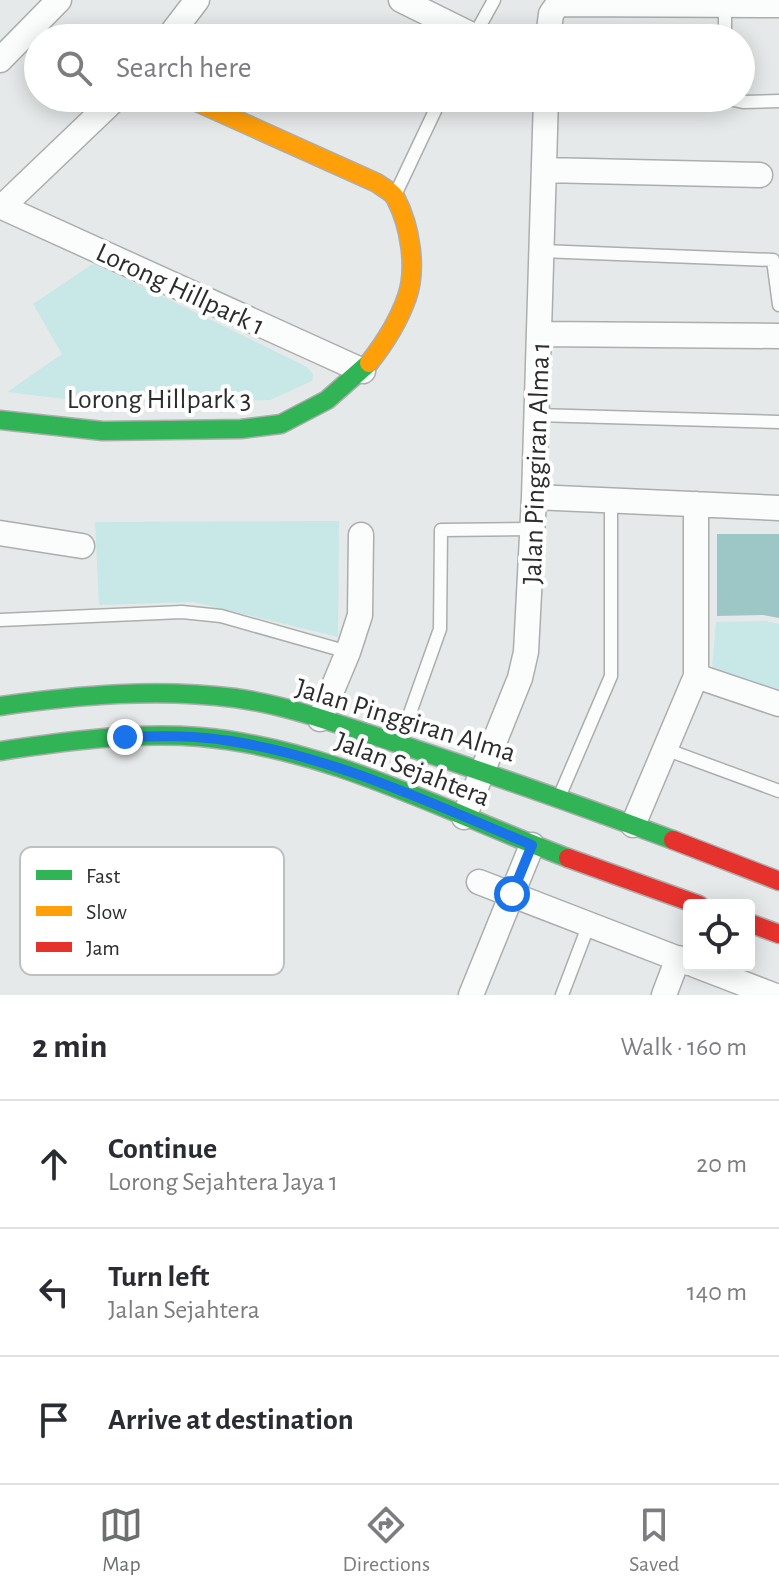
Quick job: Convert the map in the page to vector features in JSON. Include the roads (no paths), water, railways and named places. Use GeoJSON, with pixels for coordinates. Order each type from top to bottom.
{"type":"FeatureCollection","features":[{"type":"Feature","properties":{"kind":"street"},"geometry":{"type":"LineString","coordinates":[[35,24],[59,0]]}},
{"type":"Feature","properties":{"kind":"street"},"geometry":{"type":"LineString","coordinates":[[179,24],[197,0]]}},
{"type":"Feature","properties":{"kind":"street"},"geometry":{"type":"LineString","coordinates":[[401,0],[448,24]]}},
{"type":"Feature","properties":{"kind":"street"},"geometry":{"type":"LineString","coordinates":[[550,24],[551,14],[558,4],[767,4]]}},
{"type":"Feature","properties":{"kind":"street"},"geometry":{"type":"LineString","coordinates":[[0,60],[24,36]]}},
{"type":"Feature","properties":{"kind":"street"},"geometry":{"type":"LineString","coordinates":[[1,206],[101,112]]}},
{"type":"Feature","properties":{"kind":"street"},"geometry":{"type":"LineString","coordinates":[[219,112],[377,183],[395,196]]}},
{"type":"Feature","properties":{"kind":"street","name":"Jalan Pinggiran Alma 1"},"geometry":{"type":"LineString","coordinates":[[464,817],[520,678],[526,652],[546,112]]}},
{"type":"Feature","properties":{"kind":"street"},"geometry":{"type":"LineString","coordinates":[[544,170],[760,175]]}},
{"type":"Feature","properties":{"kind":"street","name":"Lorong Hillpark 3"},"geometry":{"type":"LineString","coordinates":[[0,420],[103,431],[241,429],[281,424],[327,400],[363,371],[381,348],[407,297],[412,264],[406,230],[395,196]]}},
{"type":"Feature","properties":{"kind":"street","name":"Lorong Hillpark 1"},"geometry":{"type":"LineString","coordinates":[[1,206],[363,371]]}},
{"type":"Feature","properties":{"kind":"street"},"geometry":{"type":"LineString","coordinates":[[539,334],[779,336]]}},
{"type":"Feature","properties":{"kind":"street"},"geometry":{"type":"LineString","coordinates":[[534,497],[779,508]]}},
{"type":"Feature","properties":{"kind":"street"},"geometry":{"type":"LineString","coordinates":[[633,825],[696,676],[696,504]]}},
{"type":"Feature","properties":{"kind":"street"},"geometry":{"type":"LineString","coordinates":[[0,533],[82,546]]}},
{"type":"Feature","properties":{"kind":"street"},"geometry":{"type":"LineString","coordinates":[[320,719],[360,615],[361,535]]}},
{"type":"Feature","properties":{"kind":"street"},"geometry":{"type":"LineString","coordinates":[[696,676],[779,704]]}},
{"type":"Feature","properties":{"kind":"street","name":"Jalan Pinggiran Alma"},"geometry":{"type":"LineString","coordinates":[[0,706],[102,695],[188,693],[240,699],[320,719],[483,771],[779,881]]}},
{"type":"Feature","properties":{"kind":"street","name":"Jalan Sejahtera"},"geometry":{"type":"LineString","coordinates":[[0,751],[125,737],[180,735],[230,741],[316,762],[683,899]]}},
{"type":"Feature","properties":{"kind":"street"},"geometry":{"type":"LineString","coordinates":[[471,995],[532,845]]}},
{"type":"Feature","properties":{"kind":"street"},"geometry":{"type":"LineString","coordinates":[[479,882],[683,960]]}},
{"type":"Feature","properties":{"kind":"street"},"geometry":{"type":"LineString","coordinates":[[755,925],[779,934]]}},
{"type":"Feature","properties":{"kind":"street"},"geometry":{"type":"LineString","coordinates":[[664,995],[683,968]]}},
{"type":"Feature","properties":{"kind":"street"},"geometry":{"type":"LineString","coordinates":[[708,971],[758,992]]}},
{"type":"Feature","properties":{"kind":"lane"},"geometry":{"type":"LineString","coordinates":[[481,24],[494,0]]}},
{"type":"Feature","properties":{"kind":"lane"},"geometry":{"type":"LineString","coordinates":[[725,6],[725,24]]}},
{"type":"Feature","properties":{"kind":"lane"},"geometry":{"type":"LineString","coordinates":[[755,100],[779,101]]}},
{"type":"Feature","properties":{"kind":"lane"},"geometry":{"type":"LineString","coordinates":[[395,196],[434,112]]}},
{"type":"Feature","properties":{"kind":"lane"},"geometry":{"type":"LineString","coordinates":[[541,251],[773,260],[779,305]]}},
{"type":"Feature","properties":{"kind":"lane"},"geometry":{"type":"LineString","coordinates":[[536,415],[779,422]]}},
{"type":"Feature","properties":{"kind":"lane"},"geometry":{"type":"LineString","coordinates":[[559,798],[611,676],[611,501]]}},
{"type":"Feature","properties":{"kind":"lane"},"geometry":{"type":"LineString","coordinates":[[399,744],[440,629],[441,530],[532,529]]}},
{"type":"Feature","properties":{"kind":"lane"},"geometry":{"type":"LineString","coordinates":[[0,620],[182,612],[221,616],[348,652]]}},
{"type":"Feature","properties":{"kind":"lane"},"geometry":{"type":"LineString","coordinates":[[665,749],[779,791]]}},
{"type":"Feature","properties":{"kind":"lane"},"geometry":{"type":"LineString","coordinates":[[562,995],[589,924]]}}]}
